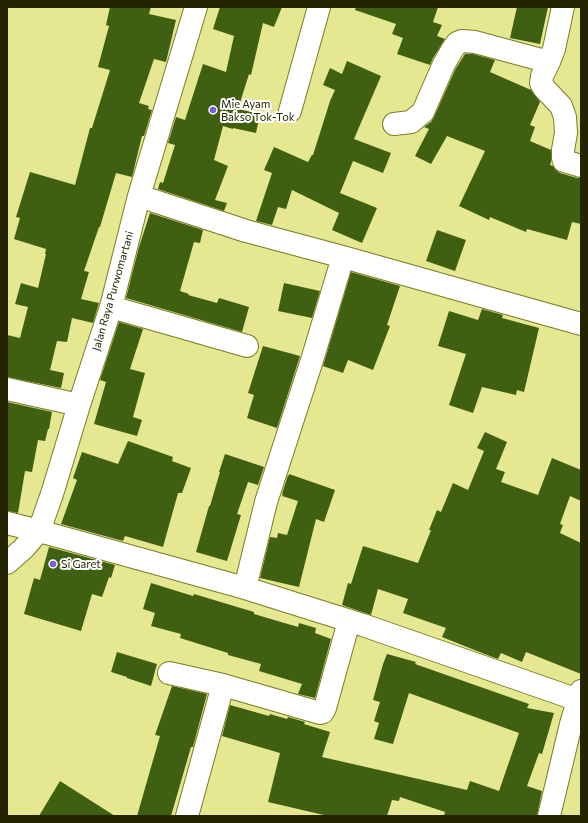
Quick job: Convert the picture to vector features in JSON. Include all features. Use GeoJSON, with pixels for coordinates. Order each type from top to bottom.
{"type":"FeatureCollection","features":[{"type":"Feature","properties":{"kind":"street","name":"Jalan Raya Purwomartani"},"geometry":{"type":"LineString","coordinates":[[7,563],[23,549],[39,531],[52,494],[111,307],[139,196],[196,7]]}},
{"type":"Feature","properties":{"kind":"street"},"geometry":{"type":"LineString","coordinates":[[290,111],[319,7]]}},
{"type":"Feature","properties":{"kind":"street"},"geometry":{"type":"LineString","coordinates":[[563,7],[556,45],[542,76],[541,83],[561,106],[565,117],[566,133],[563,150],[564,161],[581,166]]}},
{"type":"Feature","properties":{"kind":"street"},"geometry":{"type":"LineString","coordinates":[[394,124],[411,122],[423,112],[444,64],[457,43],[462,41],[475,42],[549,62]]}},
{"type":"Feature","properties":{"kind":"street"},"geometry":{"type":"LineString","coordinates":[[139,196],[246,231],[581,324]]}},
{"type":"Feature","properties":{"kind":"street"},"geometry":{"type":"LineString","coordinates":[[245,588],[266,502],[313,357],[343,257]]}},
{"type":"Feature","properties":{"kind":"street"},"geometry":{"type":"LineString","coordinates":[[111,307],[248,346]]}},
{"type":"Feature","properties":{"kind":"street"},"geometry":{"type":"LineString","coordinates":[[7,389],[79,405]]}},
{"type":"Feature","properties":{"kind":"street"},"geometry":{"type":"LineString","coordinates":[[7,523],[245,588],[580,697],[549,816]]}},
{"type":"Feature","properties":{"kind":"street"},"geometry":{"type":"LineString","coordinates":[[169,673],[223,686],[320,713],[323,712],[325,708],[349,621]]}},
{"type":"Feature","properties":{"kind":"street"},"geometry":{"type":"LineString","coordinates":[[187,816],[223,686]]}},
{"type":"Feature","properties":{"kind":"building"},"geometry":{"type":"Polygon","coordinates":[[[110,7],[151,7],[149,14],[176,20],[166,62],[154,59],[139,103],[149,106],[148,109],[152,110],[144,136],[142,136],[132,177],[116,173],[100,227],[84,271],[89,272],[81,299],[99,303],[93,323],[72,318],[67,342],[57,341],[50,370],[64,373],[61,388],[7,377],[7,335],[20,338],[28,307],[15,304],[21,283],[38,288],[46,254],[46,249],[14,239],[20,218],[16,217],[30,172],[75,185],[90,128],[92,128],[110,70],[98,67],[109,26],[106,25],[110,7]]]}},
{"type":"Feature","properties":{"kind":"building"},"geometry":{"type":"Polygon","coordinates":[[[220,7],[282,7],[274,27],[263,23],[251,75],[249,74],[238,109],[260,114],[256,133],[223,126],[214,160],[228,166],[215,200],[227,203],[224,211],[158,189],[160,182],[163,183],[175,145],[168,143],[176,117],[185,120],[203,64],[226,72],[234,36],[213,29],[220,7]]]}},
{"type":"Feature","properties":{"kind":"building"},"geometry":{"type":"Polygon","coordinates":[[[356,7],[438,7],[433,22],[442,25],[437,36],[445,39],[430,65],[397,54],[403,38],[392,34],[396,24],[355,10],[356,7]]]}},
{"type":"Feature","properties":{"kind":"building"},"geometry":{"type":"Polygon","coordinates":[[[517,7],[548,7],[540,44],[510,38],[517,7]]]}},
{"type":"Feature","properties":{"kind":"building"},"geometry":{"type":"Polygon","coordinates":[[[465,54],[473,54],[495,60],[490,72],[531,90],[540,102],[530,125],[535,127],[530,141],[551,150],[550,165],[560,173],[581,178],[581,224],[572,222],[567,240],[527,229],[526,232],[490,217],[489,220],[459,206],[485,151],[447,136],[431,164],[415,156],[429,129],[424,127],[431,122],[434,117],[455,70],[465,54]]]}},
{"type":"Feature","properties":{"kind":"building"},"geometry":{"type":"Polygon","coordinates":[[[347,61],[381,76],[354,139],[391,153],[383,173],[353,161],[340,193],[377,208],[362,243],[332,230],[339,213],[292,190],[286,209],[278,207],[272,225],[256,221],[272,173],[264,170],[274,147],[308,162],[313,155],[330,101],[335,90],[323,85],[330,68],[342,74],[347,61]]]}},
{"type":"Feature","properties":{"kind":"building"},"geometry":{"type":"Polygon","coordinates":[[[150,213],[203,230],[200,243],[194,242],[180,291],[189,294],[188,295],[217,303],[219,298],[249,307],[242,332],[126,298],[139,247],[150,213]]]}},
{"type":"Feature","properties":{"kind":"building"},"geometry":{"type":"Polygon","coordinates":[[[437,230],[466,240],[455,271],[426,261],[437,230]]]}},
{"type":"Feature","properties":{"kind":"building"},"geometry":{"type":"Polygon","coordinates":[[[351,272],[400,286],[387,325],[390,326],[373,370],[348,360],[343,373],[323,366],[351,272]]]}},
{"type":"Feature","properties":{"kind":"building"},"geometry":{"type":"Polygon","coordinates":[[[284,283],[320,291],[312,318],[278,311],[284,283]]]}},
{"type":"Feature","properties":{"kind":"building"},"geometry":{"type":"Polygon","coordinates":[[[482,309],[503,315],[502,318],[539,328],[524,392],[517,390],[516,395],[482,387],[473,413],[449,405],[466,354],[438,346],[449,311],[478,320],[482,309]]]}},
{"type":"Feature","properties":{"kind":"building"},"geometry":{"type":"Polygon","coordinates":[[[119,322],[143,329],[130,369],[145,373],[133,417],[142,420],[137,436],[94,424],[106,382],[100,380],[119,322]]]}},
{"type":"Feature","properties":{"kind":"building"},"geometry":{"type":"Polygon","coordinates":[[[263,346],[300,356],[277,428],[247,418],[254,395],[248,393],[263,346]]]}},
{"type":"Feature","properties":{"kind":"building"},"geometry":{"type":"Polygon","coordinates":[[[7,402],[52,412],[45,441],[38,440],[32,472],[25,471],[18,513],[7,511],[7,402]]]}},
{"type":"Feature","properties":{"kind":"building"},"geometry":{"type":"Polygon","coordinates":[[[485,432],[507,442],[496,469],[505,472],[501,482],[538,495],[552,458],[581,470],[581,501],[570,496],[560,524],[563,525],[560,533],[581,543],[581,674],[526,652],[522,662],[501,653],[498,659],[442,637],[446,628],[403,613],[408,599],[378,589],[371,615],[342,605],[348,583],[351,584],[363,546],[418,563],[437,510],[441,512],[453,483],[468,490],[484,451],[477,448],[485,432]]]}},
{"type":"Feature","properties":{"kind":"building"},"geometry":{"type":"Polygon","coordinates":[[[128,441],[173,457],[172,461],[191,468],[182,493],[178,493],[163,547],[125,536],[123,541],[61,524],[77,480],[73,478],[82,452],[118,464],[128,441]]]}},
{"type":"Feature","properties":{"kind":"building"},"geometry":{"type":"Polygon","coordinates":[[[225,454],[264,467],[258,485],[248,482],[237,514],[241,515],[227,561],[196,552],[225,454]]]}},
{"type":"Feature","properties":{"kind":"building"},"geometry":{"type":"Polygon","coordinates":[[[289,474],[335,490],[324,522],[316,519],[299,587],[260,578],[270,537],[277,538],[278,533],[287,535],[298,501],[282,496],[289,474]]]}},
{"type":"Feature","properties":{"kind":"building"},"geometry":{"type":"Polygon","coordinates":[[[49,547],[115,565],[102,597],[92,594],[81,631],[24,614],[34,578],[40,580],[49,547]]]}},
{"type":"Feature","properties":{"kind":"building"},"geometry":{"type":"Polygon","coordinates":[[[151,583],[193,596],[194,594],[298,627],[299,623],[316,628],[315,633],[331,639],[315,698],[298,694],[302,684],[259,671],[261,664],[228,655],[228,653],[180,638],[181,634],[151,626],[155,613],[143,609],[151,583]]]}},
{"type":"Feature","properties":{"kind":"building"},"geometry":{"type":"Polygon","coordinates":[[[117,652],[157,664],[151,686],[111,672],[117,652]]]}},
{"type":"Feature","properties":{"kind":"building"},"geometry":{"type":"Polygon","coordinates":[[[387,654],[416,662],[415,664],[529,704],[527,708],[554,713],[542,754],[539,753],[527,786],[542,791],[537,816],[444,816],[445,812],[400,797],[399,801],[392,800],[387,816],[328,816],[268,802],[280,753],[222,736],[230,705],[269,716],[270,714],[287,719],[288,717],[305,722],[304,724],[330,732],[322,757],[467,790],[470,781],[499,791],[519,733],[409,693],[393,744],[374,739],[379,723],[374,721],[380,702],[373,700],[387,654]]]}},
{"type":"Feature","properties":{"kind":"building"},"geometry":{"type":"Polygon","coordinates":[[[172,686],[207,694],[193,747],[191,747],[171,816],[137,816],[160,736],[155,735],[172,686]]]}},
{"type":"Feature","properties":{"kind":"building"},"geometry":{"type":"Polygon","coordinates":[[[60,781],[115,816],[39,816],[60,781]]]}},
{"type":"Feature","properties":{"kind":"place","name":"Mie Ayam Bakso Tok-Tok"},"geometry":{"type":"Point","coordinates":[213,110]}},
{"type":"Feature","properties":{"kind":"place","name":"Si Garet"},"geometry":{"type":"Point","coordinates":[53,564]}}]}
